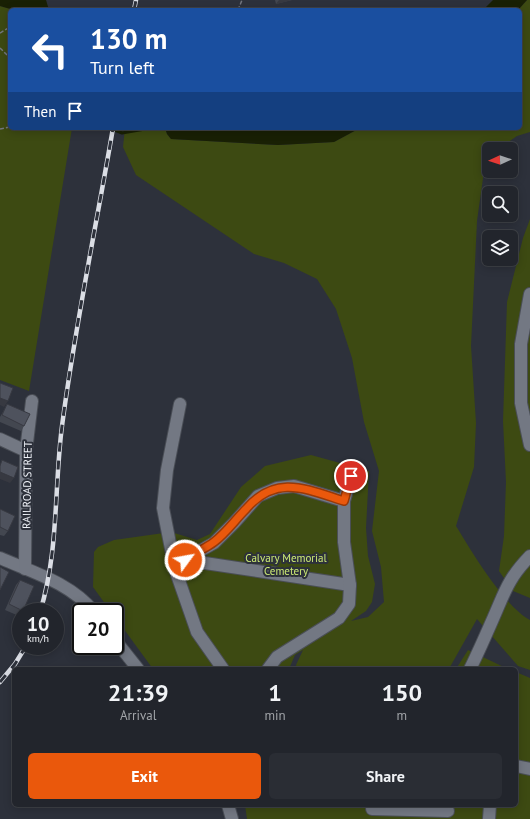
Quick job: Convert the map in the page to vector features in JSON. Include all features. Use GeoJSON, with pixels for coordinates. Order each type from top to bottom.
{"type":"FeatureCollection","features":[{"type":"Feature","properties":{"kind":"street"},"geometry":{"type":"LineString","coordinates":[[530,294],[521,403],[530,445]]}},
{"type":"Feature","properties":{"kind":"street","name":"RAILROAD STREET"},"geometry":{"type":"LineString","coordinates":[[25,569],[26,451],[32,401]]}},
{"type":"Feature","properties":{"kind":"street"},"geometry":{"type":"LineString","coordinates":[[180,404],[167,470],[163,508],[175,569],[197,632],[222,667]]}},
{"type":"Feature","properties":{"kind":"street"},"geometry":{"type":"LineString","coordinates":[[0,439],[26,451]]}},
{"type":"Feature","properties":{"kind":"street"},"geometry":{"type":"LineString","coordinates":[[270,667],[277,657],[339,618],[349,604],[350,585],[344,542],[344,501],[351,476]]}},
{"type":"Feature","properties":{"kind":"street"},"geometry":{"type":"LineString","coordinates":[[175,569],[185,560],[214,543],[258,496],[277,488],[294,486],[344,501]]}},
{"type":"Feature","properties":{"kind":"street"},"geometry":{"type":"LineString","coordinates":[[471,667],[493,619],[500,598],[514,573],[530,556]]}},
{"type":"Feature","properties":{"kind":"street"},"geometry":{"type":"LineString","coordinates":[[0,558],[68,588],[84,603]]}},
{"type":"Feature","properties":{"kind":"street"},"geometry":{"type":"LineString","coordinates":[[185,560],[350,585]]}},
{"type":"Feature","properties":{"kind":"street"},"geometry":{"type":"LineString","coordinates":[[124,651],[136,667]]}},
{"type":"Feature","properties":{"kind":"street"},"geometry":{"type":"LineString","coordinates":[[518,766],[530,769]]}},
{"type":"Feature","properties":{"kind":"street"},"geometry":{"type":"LineString","coordinates":[[229,807],[232,819]]}},
{"type":"Feature","properties":{"kind":"street"},"geometry":{"type":"LineString","coordinates":[[489,819],[490,807]]}},
{"type":"Feature","properties":{"kind":"street"},"geometry":{"type":"LineString","coordinates":[[372,811],[448,812]]}},
{"type":"Feature","properties":{"kind":"path"},"geometry":{"type":"LineString","coordinates":[[0,48],[8,56]]}},
{"type":"Feature","properties":{"kind":"green space","name":"Calvary Memorial Cemetery"},"geometry":{"type":"Polygon","coordinates":[[[527,0],[530,0],[530,132],[517,136],[508,142],[482,142],[483,178],[477,221],[471,346],[476,423],[474,467],[456,526],[499,591],[520,613],[530,620],[530,670],[518,666],[477,619],[450,667],[296,667],[303,650],[295,655],[290,667],[152,667],[124,629],[124,603],[105,603],[93,587],[94,552],[98,547],[114,540],[171,532],[197,540],[210,534],[241,487],[265,466],[311,455],[369,471],[366,528],[368,556],[375,584],[372,602],[366,611],[351,621],[368,617],[384,602],[381,567],[372,531],[379,471],[364,422],[352,358],[336,309],[317,279],[284,263],[254,254],[136,175],[123,147],[125,130],[166,130],[171,139],[278,145],[334,142],[356,130],[522,130],[522,8],[520,8],[527,0]]]}},
{"type":"Feature","properties":{"kind":"green space"},"geometry":{"type":"Polygon","coordinates":[[[0,6],[8,8],[8,130],[72,130],[29,391],[0,380],[0,6]]]}},
{"type":"Feature","properties":{"kind":"green space"},"geometry":{"type":"Polygon","coordinates":[[[530,219],[530,598],[513,591],[499,571],[504,536],[506,482],[503,421],[507,302],[516,266],[518,266],[518,258],[530,219]]]}},
{"type":"Feature","properties":{"kind":"green space"},"geometry":{"type":"Polygon","coordinates":[[[468,650],[504,667],[457,667],[468,650]]]}},
{"type":"Feature","properties":{"kind":"green space"},"geometry":{"type":"Polygon","coordinates":[[[518,673],[530,678],[530,819],[247,819],[245,807],[518,807],[518,673]]]}},
{"type":"Feature","properties":{"kind":"shaded area"},"geometry":{"type":"Polygon","coordinates":[[[0,0],[46,0],[48,8],[8,8],[0,6],[0,0]]]}},
{"type":"Feature","properties":{"kind":"shaded area"},"geometry":{"type":"Polygon","coordinates":[[[493,0],[527,0],[520,8],[485,8],[493,0]]]}},
{"type":"Feature","properties":{"kind":"shaded area"},"geometry":{"type":"Polygon","coordinates":[[[166,130],[356,130],[334,142],[278,145],[171,139],[166,130]]]}},
{"type":"Feature","properties":{"kind":"building"},"geometry":{"type":"Polygon","coordinates":[[[0,383],[13,388],[8,401],[0,398],[0,383]]]}},
{"type":"Feature","properties":{"kind":"building"},"geometry":{"type":"Polygon","coordinates":[[[7,404],[30,414],[24,426],[2,415],[7,404]]]}},
{"type":"Feature","properties":{"kind":"building"},"geometry":{"type":"Polygon","coordinates":[[[2,460],[18,467],[14,478],[0,472],[2,460]]]}},
{"type":"Feature","properties":{"kind":"building"},"geometry":{"type":"Polygon","coordinates":[[[0,509],[15,516],[8,531],[0,527],[0,509]]]}},
{"type":"Feature","properties":{"kind":"building"},"geometry":{"type":"Polygon","coordinates":[[[0,567],[9,572],[0,590],[0,567]]]}},
{"type":"Feature","properties":{"kind":"building"},"geometry":{"type":"Polygon","coordinates":[[[20,580],[34,586],[27,603],[12,603],[12,606],[9,604],[20,580]]]}},
{"type":"Feature","properties":{"kind":"waterway"},"geometry":{"type":"LineString","coordinates":[[115,130],[122,133],[139,130]]}},
{"type":"Feature","properties":{"kind":"railway"},"geometry":{"type":"LineString","coordinates":[[134,8],[136,0]]}},
{"type":"Feature","properties":{"kind":"railway"},"geometry":{"type":"LineString","coordinates":[[42,603],[53,543],[62,426],[67,389],[113,130]]}},
{"type":"Feature","properties":{"kind":"railway"},"geometry":{"type":"LineString","coordinates":[[12,667],[20,655]]}},
{"type":"Feature","properties":{"kind":"railway"},"geometry":{"type":"LineString","coordinates":[[0,682],[12,668]]}},
{"type":"Feature","properties":{"kind":"route"},"geometry":{"type":"LineString","coordinates":[[185,560],[214,543],[258,496],[277,488],[294,486],[344,501],[351,476]]}}]}
